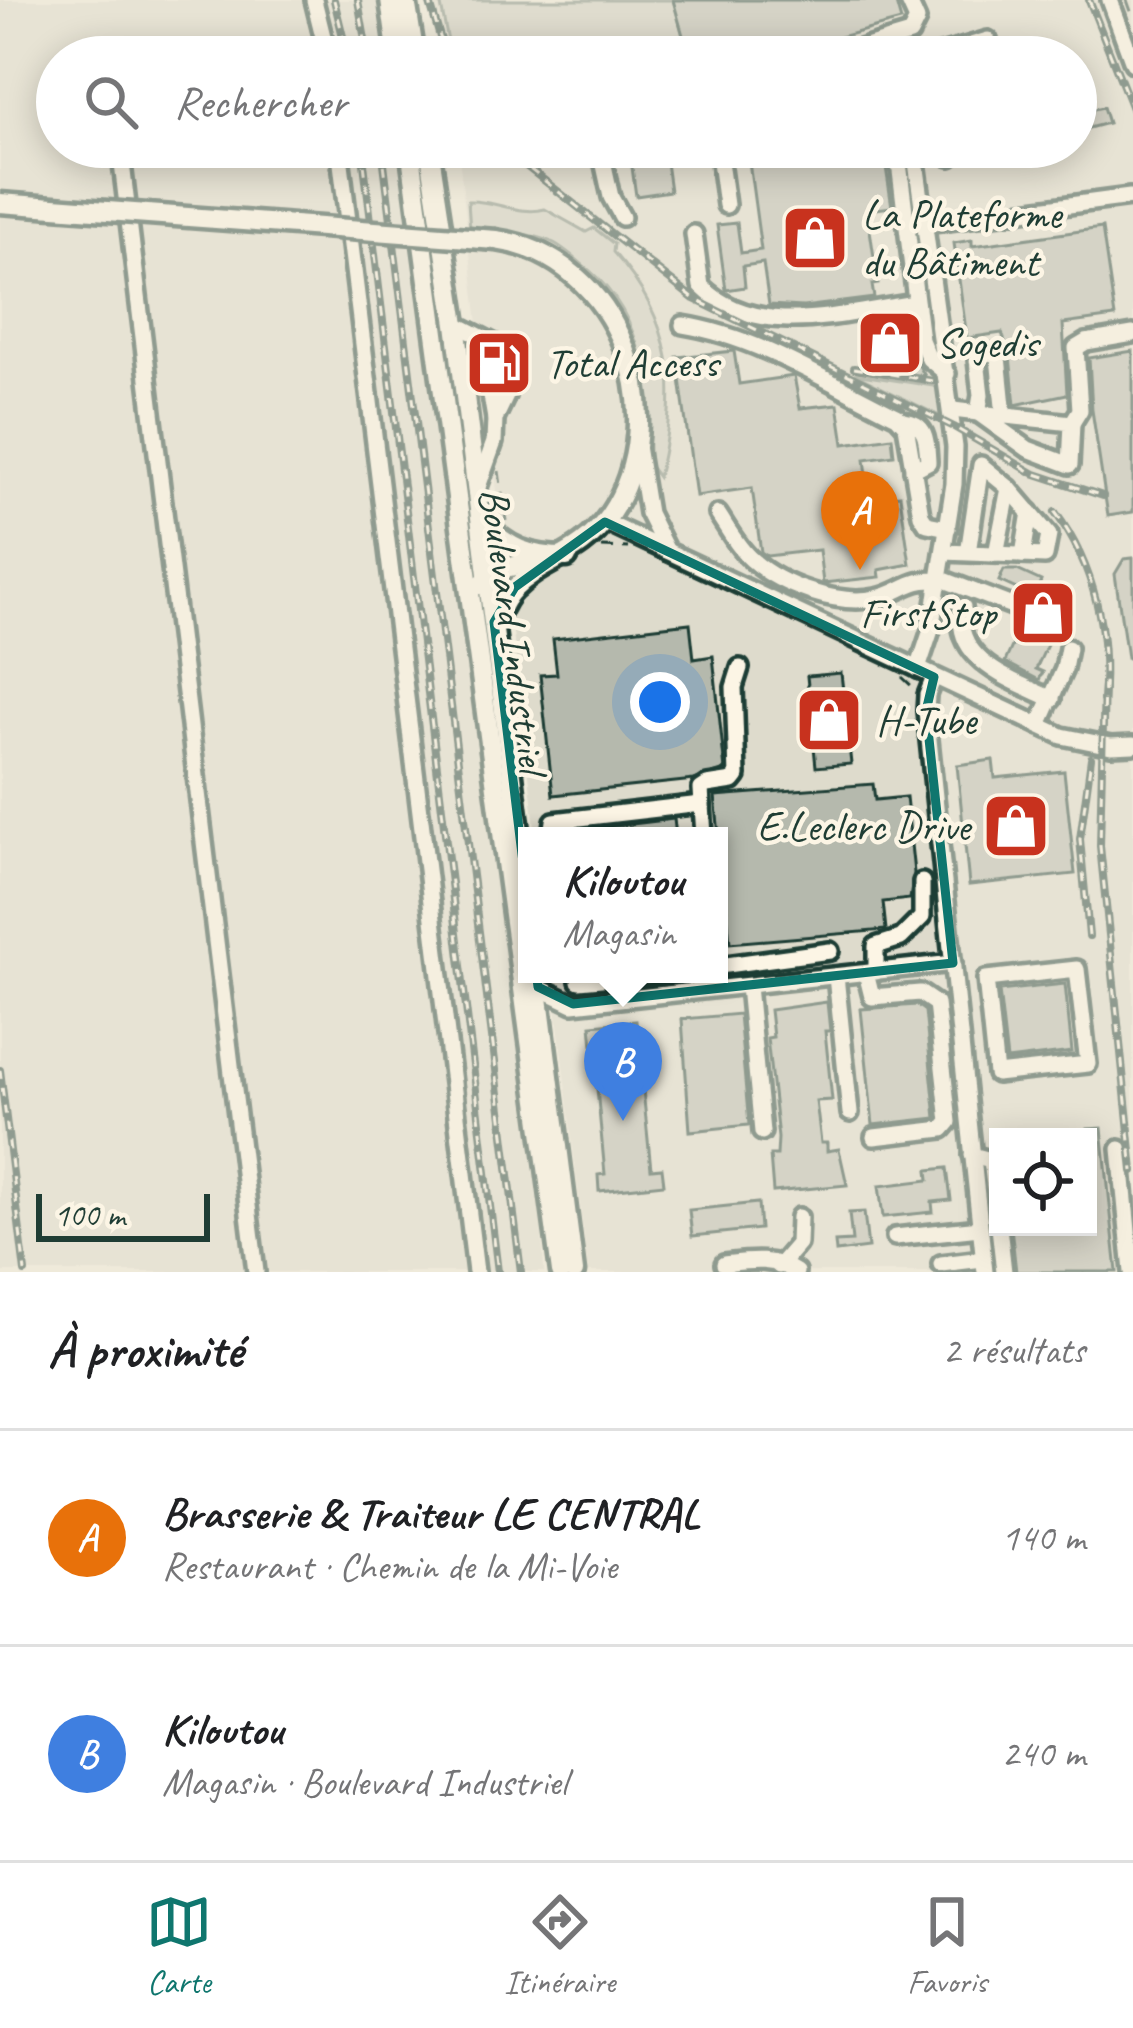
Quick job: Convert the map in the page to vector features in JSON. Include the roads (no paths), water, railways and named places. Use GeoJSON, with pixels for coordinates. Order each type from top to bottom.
{"type":"FeatureCollection","features":[{"type":"Feature","properties":{"kind":"main road"},"geometry":{"type":"LineString","coordinates":[[390,0],[395,36]]}},
{"type":"Feature","properties":{"kind":"main road"},"geometry":{"type":"LineString","coordinates":[[406,0],[412,36]]}},
{"type":"Feature","properties":{"kind":"main road","name":"Boulevard Industriel"},"geometry":{"type":"LineString","coordinates":[[413,168],[518,898]]}},
{"type":"Feature","properties":{"kind":"main road","name":"Boulevard Industriel"},"geometry":{"type":"LineString","coordinates":[[432,168],[481,519],[476,580],[494,622],[519,827]]}},
{"type":"Feature","properties":{"kind":"main road"},"geometry":{"type":"LineString","coordinates":[[0,203],[496,240],[524,246],[556,262],[586,286],[614,321],[636,389],[637,444],[626,487],[598,529],[515,586],[494,622]]}},
{"type":"Feature","properties":{"kind":"main road"},"geometry":{"type":"LineString","coordinates":[[481,519],[509,547],[560,556]]}},
{"type":"Feature","properties":{"kind":"main road"},"geometry":{"type":"LineString","coordinates":[[476,580],[501,569],[560,556]]}},
{"type":"Feature","properties":{"kind":"main road"},"geometry":{"type":"LineString","coordinates":[[476,580],[515,586]]}},
{"type":"Feature","properties":{"kind":"main road","name":"Boulevard Industriel"},"geometry":{"type":"LineString","coordinates":[[529,983],[558,1200]]}},
{"type":"Feature","properties":{"kind":"main road"},"geometry":{"type":"LineString","coordinates":[[537,983],[558,1200],[560,1272]]}},
{"type":"Feature","properties":{"kind":"main road"},"geometry":{"type":"LineString","coordinates":[[558,1200],[574,1272]]}},
{"type":"Feature","properties":{"kind":"street"},"geometry":{"type":"LineString","coordinates":[[314,0],[323,36]]}},
{"type":"Feature","properties":{"kind":"street"},"geometry":{"type":"LineString","coordinates":[[907,36],[917,20],[908,0]]}},
{"type":"Feature","properties":{"kind":"street"},"geometry":{"type":"LineString","coordinates":[[1110,0],[1133,62]]}},
{"type":"Feature","properties":{"kind":"street"},"geometry":{"type":"LineString","coordinates":[[123,168],[256,1272]]}},
{"type":"Feature","properties":{"kind":"street"},"geometry":{"type":"LineString","coordinates":[[343,168],[476,1272]]}},
{"type":"Feature","properties":{"kind":"street"},"geometry":{"type":"LineString","coordinates":[[604,168],[610,197],[622,217]]}},
{"type":"Feature","properties":{"kind":"street"},"geometry":{"type":"LineString","coordinates":[[721,168],[726,205]]}},
{"type":"Feature","properties":{"kind":"street"},"geometry":{"type":"LineString","coordinates":[[900,168],[925,351],[947,374]]}},
{"type":"Feature","properties":{"kind":"street"},"geometry":{"type":"LineString","coordinates":[[917,168],[952,410],[955,464],[932,630],[918,669]]}},
{"type":"Feature","properties":{"kind":"street"},"geometry":{"type":"LineString","coordinates":[[926,224],[1130,197]]}},
{"type":"Feature","properties":{"kind":"street"},"geometry":{"type":"LineString","coordinates":[[694,235],[701,286],[753,316],[781,320],[916,303]]}},
{"type":"Feature","properties":{"kind":"street"},"geometry":{"type":"LineString","coordinates":[[456,324],[498,346],[494,442],[477,490]]}},
{"type":"Feature","properties":{"kind":"street"},"geometry":{"type":"LineString","coordinates":[[683,326],[746,342],[903,421],[918,424],[924,430],[928,462],[913,470],[921,515],[927,524],[948,528]]}},
{"type":"Feature","properties":{"kind":"street"},"geometry":{"type":"LineString","coordinates":[[978,412],[1028,449],[1070,465],[1072,423],[1080,410],[1076,348],[1133,334]]}},
{"type":"Feature","properties":{"kind":"street"},"geometry":{"type":"LineString","coordinates":[[978,412],[977,360],[982,354],[994,353],[1004,416]]}},
{"type":"Feature","properties":{"kind":"street"},"geometry":{"type":"LineString","coordinates":[[952,410],[1072,423]]}},
{"type":"Feature","properties":{"kind":"street"},"geometry":{"type":"LineString","coordinates":[[637,444],[649,513],[667,551]]}},
{"type":"Feature","properties":{"kind":"street"},"geometry":{"type":"LineString","coordinates":[[944,552],[968,554],[1023,555],[1030,512],[981,464],[968,554]]}},
{"type":"Feature","properties":{"kind":"street"},"geometry":{"type":"LineString","coordinates":[[996,554],[1009,488]]}},
{"type":"Feature","properties":{"kind":"street"},"geometry":{"type":"LineString","coordinates":[[718,514],[748,556],[828,599],[879,598],[917,580],[939,580],[1012,606]]}},
{"type":"Feature","properties":{"kind":"street"},"geometry":{"type":"LineString","coordinates":[[598,529],[667,551],[1076,741],[1133,745]]}},
{"type":"Feature","properties":{"kind":"street"},"geometry":{"type":"LineString","coordinates":[[778,603],[788,580]]}},
{"type":"Feature","properties":{"kind":"street"},"geometry":{"type":"LineString","coordinates":[[963,607],[964,640],[987,667],[1052,699]]}},
{"type":"Feature","properties":{"kind":"street"},"geometry":{"type":"LineString","coordinates":[[1039,725],[1064,669],[1068,648]]}},
{"type":"Feature","properties":{"kind":"street"},"geometry":{"type":"LineString","coordinates":[[703,827],[704,786],[730,782],[737,776],[734,687],[740,668]]}},
{"type":"Feature","properties":{"kind":"street"},"geometry":{"type":"LineString","coordinates":[[934,677],[926,711],[984,1266],[952,1266]]}},
{"type":"Feature","properties":{"kind":"street"},"geometry":{"type":"LineString","coordinates":[[553,827],[554,821],[701,804]]}},
{"type":"Feature","properties":{"kind":"street"},"geometry":{"type":"LineString","coordinates":[[874,1137],[947,1128],[936,1004],[920,993],[872,997],[876,946],[901,938],[922,917],[922,882]]}},
{"type":"Feature","properties":{"kind":"street"},"geometry":{"type":"LineString","coordinates":[[728,974],[830,951]]}},
{"type":"Feature","properties":{"kind":"street"},"geometry":{"type":"LineString","coordinates":[[728,979],[748,986],[952,963]]}},
{"type":"Feature","properties":{"kind":"street"},"geometry":{"type":"LineString","coordinates":[[1077,969],[1088,1064],[996,1074],[990,1017],[986,979],[1077,969]]}},
{"type":"Feature","properties":{"kind":"street"},"geometry":{"type":"LineString","coordinates":[[836,976],[850,1113]]}},
{"type":"Feature","properties":{"kind":"street"},"geometry":{"type":"LineString","coordinates":[[540,983],[573,1004],[683,983]]}},
{"type":"Feature","properties":{"kind":"street"},"geometry":{"type":"LineString","coordinates":[[748,986],[762,1132]]}},
{"type":"Feature","properties":{"kind":"street"},"geometry":{"type":"LineString","coordinates":[[958,1021],[990,1017]]}},
{"type":"Feature","properties":{"kind":"street"},"geometry":{"type":"LineString","coordinates":[[948,1112],[968,1110]]}},
{"type":"Feature","properties":{"kind":"street"},"geometry":{"type":"LineString","coordinates":[[1120,1149],[1132,1272]]}},
{"type":"Feature","properties":{"kind":"street"},"geometry":{"type":"LineString","coordinates":[[972,1155],[989,1159]]}},
{"type":"Feature","properties":{"kind":"street"},"geometry":{"type":"LineString","coordinates":[[724,1264],[783,1269],[800,1240],[800,1217]]}},
{"type":"Feature","properties":{"kind":"street"},"geometry":{"type":"LineString","coordinates":[[895,1237],[980,1228]]}},
{"type":"Feature","properties":{"kind":"street"},"geometry":{"type":"LineString","coordinates":[[1000,1236],[1004,1272]]}},
{"type":"Feature","properties":{"kind":"railway"},"geometry":{"type":"LineString","coordinates":[[334,0],[343,36]]}},
{"type":"Feature","properties":{"kind":"railway"},"geometry":{"type":"LineString","coordinates":[[358,0],[364,36]]}},
{"type":"Feature","properties":{"kind":"railway"},"geometry":{"type":"LineString","coordinates":[[429,0],[440,36]]}},
{"type":"Feature","properties":{"kind":"railway"},"geometry":{"type":"LineString","coordinates":[[1089,0],[1133,111]]}},
{"type":"Feature","properties":{"kind":"railway"},"geometry":{"type":"LineString","coordinates":[[365,168],[498,1272]]}},
{"type":"Feature","properties":{"kind":"railway"},"geometry":{"type":"LineString","coordinates":[[385,168],[521,1272]]}},
{"type":"Feature","properties":{"kind":"railway"},"geometry":{"type":"LineString","coordinates":[[529,168],[694,299],[954,427],[1033,473],[1103,496]]}},
{"type":"Feature","properties":{"kind":"railway"},"geometry":{"type":"LineString","coordinates":[[854,368],[933,381]]}},
{"type":"Feature","properties":{"kind":"railway"},"geometry":{"type":"LineString","coordinates":[[1055,512],[1080,555],[1096,601],[1104,650],[1103,700]]}},
{"type":"Feature","properties":{"kind":"railway"},"geometry":{"type":"LineString","coordinates":[[1104,683],[1100,846],[1133,1171]]}},
{"type":"Feature","properties":{"kind":"railway"},"geometry":{"type":"LineString","coordinates":[[1089,936],[1080,839],[1091,758]]}},
{"type":"Feature","properties":{"kind":"railway"},"geometry":{"type":"LineString","coordinates":[[0,1070],[25,1272]]}},
{"type":"Feature","properties":{"kind":"place","name":"La Plateforme du Bâtiment"},"geometry":{"type":"Point","coordinates":[815,238]}},
{"type":"Feature","properties":{"kind":"place","name":"Sogedis"},"geometry":{"type":"Point","coordinates":[890,343]}},
{"type":"Feature","properties":{"kind":"place","name":"Total Access"},"geometry":{"type":"Point","coordinates":[499,363]}},
{"type":"Feature","properties":{"kind":"place","name":"Brasserie & Traiteur LE CENTRAL"},"geometry":{"type":"Point","coordinates":[860,570]}},
{"type":"Feature","properties":{"kind":"place","name":"FirstStop"},"geometry":{"type":"Point","coordinates":[1043,613]}},
{"type":"Feature","properties":{"kind":"place","name":"H-Tube"},"geometry":{"type":"Point","coordinates":[829,720]}},
{"type":"Feature","properties":{"kind":"place","name":"E.Leclerc Drive"},"geometry":{"type":"Point","coordinates":[1016,826]}},
{"type":"Feature","properties":{"kind":"place","name":"Kiloutou"},"geometry":{"type":"Point","coordinates":[623,1121]}}]}
